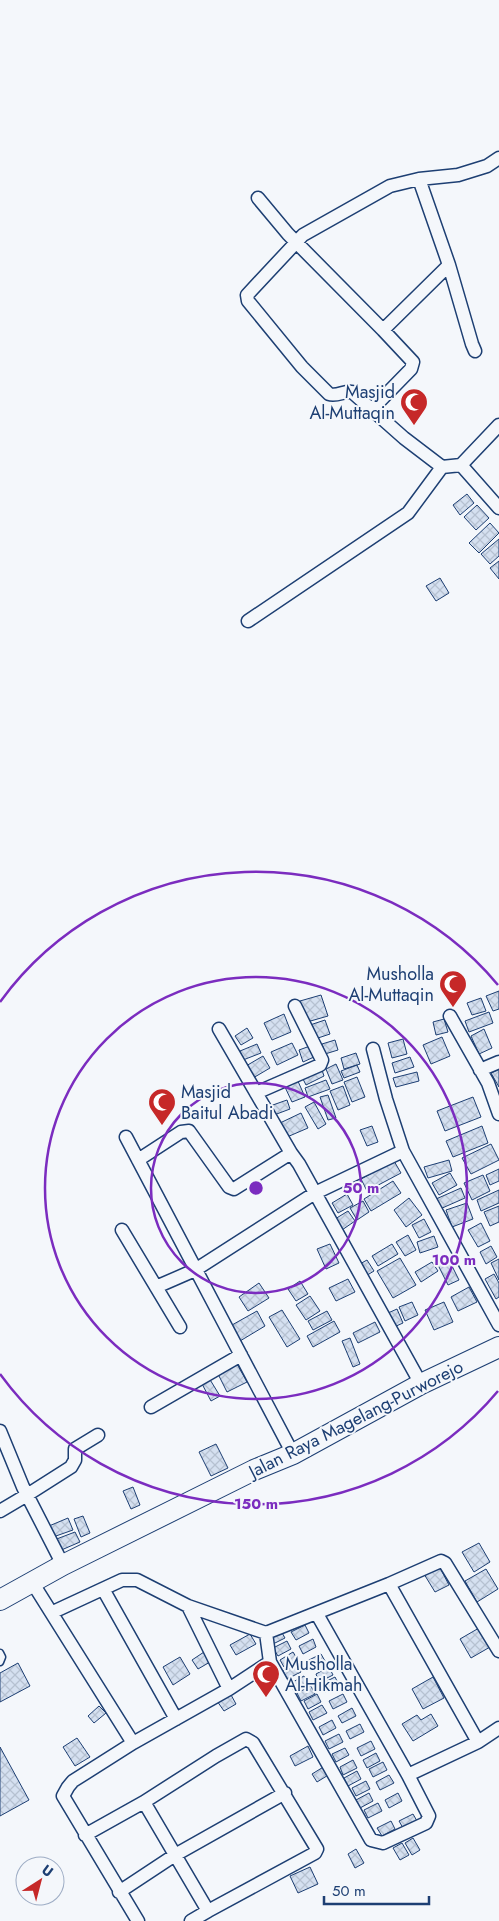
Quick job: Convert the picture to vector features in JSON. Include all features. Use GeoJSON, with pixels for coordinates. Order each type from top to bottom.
{"type":"FeatureCollection","features":[{"type":"Feature","properties":{"kind":"main road","name":"Jalan Raya Magelang-Purworejo"},"geometry":{"type":"LineString","coordinates":[[0,1600],[63,1565],[254,1470],[293,1454],[421,1384],[499,1347]]}},
{"type":"Feature","properties":{"kind":"street"},"geometry":{"type":"LineString","coordinates":[[499,158],[487,166],[458,175],[390,186],[303,234],[247,295],[248,301],[302,367],[330,394],[352,392],[404,438],[442,467],[461,465],[499,425]]}},
{"type":"Feature","properties":{"kind":"street"},"geometry":{"type":"LineString","coordinates":[[419,180],[449,264],[475,350]]}},
{"type":"Feature","properties":{"kind":"street"},"geometry":{"type":"LineString","coordinates":[[258,198],[277,222],[413,362],[411,369],[372,410]]}},
{"type":"Feature","properties":{"kind":"street"},"geometry":{"type":"LineString","coordinates":[[383,330],[449,264]]}},
{"type":"Feature","properties":{"kind":"street"},"geometry":{"type":"LineString","coordinates":[[461,465],[499,508]]}},
{"type":"Feature","properties":{"kind":"street"},"geometry":{"type":"LineString","coordinates":[[248,621],[408,513],[442,467]]}},
{"type":"Feature","properties":{"kind":"street"},"geometry":{"type":"LineString","coordinates":[[256,1093],[320,1064],[322,1060],[295,1006]]}},
{"type":"Feature","properties":{"kind":"street"},"geometry":{"type":"LineString","coordinates":[[450,1016],[488,1083],[499,1114]]}},
{"type":"Feature","properties":{"kind":"street"},"geometry":{"type":"LineString","coordinates":[[219,1029],[291,1154],[300,1164],[421,1384]]}},
{"type":"Feature","properties":{"kind":"street"},"geometry":{"type":"LineString","coordinates":[[373,1049],[386,1099],[403,1151],[499,1326]]}},
{"type":"Feature","properties":{"kind":"street"},"geometry":{"type":"LineString","coordinates":[[480,1070],[499,1062]]}},
{"type":"Feature","properties":{"kind":"street"},"geometry":{"type":"LineString","coordinates":[[138,1160],[181,1132],[189,1131],[229,1187],[234,1189],[291,1154]]}},
{"type":"Feature","properties":{"kind":"street"},"geometry":{"type":"LineString","coordinates":[[126,1137],[293,1454]]}},
{"type":"Feature","properties":{"kind":"street"},"geometry":{"type":"LineString","coordinates":[[156,1288],[196,1270],[315,1193],[403,1151]]}},
{"type":"Feature","properties":{"kind":"street"},"geometry":{"type":"LineString","coordinates":[[122,1230],[180,1327]]}},
{"type":"Feature","properties":{"kind":"street"},"geometry":{"type":"LineString","coordinates":[[151,1406],[241,1355]]}},
{"type":"Feature","properties":{"kind":"street"},"geometry":{"type":"LineString","coordinates":[[0,1431],[27,1495],[63,1565]]}},
{"type":"Feature","properties":{"kind":"street"},"geometry":{"type":"LineString","coordinates":[[0,1510],[71,1467],[75,1460],[75,1449],[98,1435]]}},
{"type":"Feature","properties":{"kind":"street"},"geometry":{"type":"LineString","coordinates":[[52,1612],[122,1580],[137,1580],[188,1606],[266,1633],[317,1614],[439,1561],[445,1563],[499,1651]]}},
{"type":"Feature","properties":{"kind":"street"},"geometry":{"type":"LineString","coordinates":[[32,1582],[133,1743]]}},
{"type":"Feature","properties":{"kind":"street"},"geometry":{"type":"LineString","coordinates":[[389,1584],[478,1742]]}},
{"type":"Feature","properties":{"kind":"street"},"geometry":{"type":"LineString","coordinates":[[103,1588],[176,1719]]}},
{"type":"Feature","properties":{"kind":"street"},"geometry":{"type":"LineString","coordinates":[[188,1606],[229,1689]]}},
{"type":"Feature","properties":{"kind":"street"},"geometry":{"type":"LineString","coordinates":[[266,1633],[270,1662],[372,1840],[383,1843],[426,1823],[429,1816],[408,1775],[317,1614]]}},
{"type":"Feature","properties":{"kind":"street"},"geometry":{"type":"LineString","coordinates":[[138,1921],[63,1796],[65,1791],[73,1781],[133,1743],[229,1689],[270,1662]]}},
{"type":"Feature","properties":{"kind":"street"},"geometry":{"type":"LineString","coordinates":[[408,1775],[478,1742],[499,1728]]}},
{"type":"Feature","properties":{"kind":"street"},"geometry":{"type":"LineString","coordinates":[[85,1835],[144,1802],[246,1739],[253,1743],[285,1793],[317,1847],[317,1851],[191,1921]]}},
{"type":"Feature","properties":{"kind":"street"},"geometry":{"type":"LineString","coordinates":[[119,1892],[175,1855],[285,1793]]}},
{"type":"Feature","properties":{"kind":"street"},"geometry":{"type":"LineString","coordinates":[[144,1802],[208,1911]]}},
{"type":"Feature","properties":{"kind":"lane"},"geometry":{"type":"LineString","coordinates":[[0,1653],[2,1657],[0,1662]]}},
{"type":"Feature","properties":{"kind":"building"},"geometry":{"type":"Polygon","coordinates":[[[467,494],[474,503],[460,515],[453,505],[467,494]]]}},
{"type":"Feature","properties":{"kind":"building"},"geometry":{"type":"Polygon","coordinates":[[[477,505],[489,518],[476,530],[464,517],[477,505]]]}},
{"type":"Feature","properties":{"kind":"building"},"geometry":{"type":"Polygon","coordinates":[[[490,523],[499,533],[479,553],[469,543],[490,523]]]}},
{"type":"Feature","properties":{"kind":"building"},"geometry":{"type":"Polygon","coordinates":[[[499,539],[499,556],[490,564],[481,554],[499,539]]]}},
{"type":"Feature","properties":{"kind":"building"},"geometry":{"type":"Polygon","coordinates":[[[499,561],[499,579],[490,568],[499,561]]]}},
{"type":"Feature","properties":{"kind":"building"},"geometry":{"type":"Polygon","coordinates":[[[440,578],[449,593],[436,601],[426,586],[440,578]]]}},
{"type":"Feature","properties":{"kind":"building"},"geometry":{"type":"Polygon","coordinates":[[[499,991],[499,1009],[493,1011],[486,996],[499,991]]]}},
{"type":"Feature","properties":{"kind":"building"},"geometry":{"type":"Polygon","coordinates":[[[321,995],[328,1016],[307,1022],[300,1001],[321,995]]]}},
{"type":"Feature","properties":{"kind":"building"},"geometry":{"type":"Polygon","coordinates":[[[481,998],[486,1011],[472,1015],[467,1003],[481,998]]]}},
{"type":"Feature","properties":{"kind":"building"},"geometry":{"type":"Polygon","coordinates":[[[489,1012],[493,1023],[469,1032],[465,1021],[489,1012]]]}},
{"type":"Feature","properties":{"kind":"building"},"geometry":{"type":"Polygon","coordinates":[[[284,1014],[291,1032],[272,1040],[264,1023],[284,1014]]]}},
{"type":"Feature","properties":{"kind":"building"},"geometry":{"type":"Polygon","coordinates":[[[444,1019],[448,1032],[436,1035],[433,1022],[444,1019]]]}},
{"type":"Feature","properties":{"kind":"building"},"geometry":{"type":"Polygon","coordinates":[[[325,1020],[330,1034],[315,1039],[310,1025],[325,1020]]]}},
{"type":"Feature","properties":{"kind":"building"},"geometry":{"type":"Polygon","coordinates":[[[247,1028],[253,1038],[241,1045],[235,1036],[247,1028]]]}},
{"type":"Feature","properties":{"kind":"building"},"geometry":{"type":"Polygon","coordinates":[[[484,1029],[492,1048],[479,1054],[471,1036],[484,1029]]]}},
{"type":"Feature","properties":{"kind":"building"},"geometry":{"type":"Polygon","coordinates":[[[442,1037],[450,1056],[431,1064],[423,1045],[442,1037]]]}},
{"type":"Feature","properties":{"kind":"building"},"geometry":{"type":"Polygon","coordinates":[[[403,1039],[407,1054],[392,1058],[388,1043],[403,1039]]]}},
{"type":"Feature","properties":{"kind":"building"},"geometry":{"type":"Polygon","coordinates":[[[335,1040],[338,1050],[325,1054],[322,1044],[335,1040]]]}},
{"type":"Feature","properties":{"kind":"building"},"geometry":{"type":"Polygon","coordinates":[[[292,1043],[298,1055],[277,1065],[271,1052],[292,1043]]]}},
{"type":"Feature","properties":{"kind":"building"},"geometry":{"type":"Polygon","coordinates":[[[257,1044],[261,1053],[243,1060],[240,1051],[257,1044]]]}},
{"type":"Feature","properties":{"kind":"building"},"geometry":{"type":"Polygon","coordinates":[[[310,1046],[314,1057],[303,1062],[299,1050],[310,1046]]]}},
{"type":"Feature","properties":{"kind":"building"},"geometry":{"type":"Polygon","coordinates":[[[356,1053],[360,1064],[344,1069],[341,1058],[356,1053]]]}},
{"type":"Feature","properties":{"kind":"building"},"geometry":{"type":"Polygon","coordinates":[[[263,1056],[270,1068],[253,1078],[246,1066],[263,1056]]]}},
{"type":"Feature","properties":{"kind":"building"},"geometry":{"type":"Polygon","coordinates":[[[410,1057],[414,1067],[395,1073],[392,1063],[410,1057]]]}},
{"type":"Feature","properties":{"kind":"building"},"geometry":{"type":"Polygon","coordinates":[[[336,1064],[343,1080],[332,1084],[326,1069],[336,1064]]]}},
{"type":"Feature","properties":{"kind":"building"},"geometry":{"type":"Polygon","coordinates":[[[357,1065],[360,1072],[344,1078],[341,1071],[357,1065]]]}},
{"type":"Feature","properties":{"kind":"building"},"geometry":{"type":"Polygon","coordinates":[[[499,1069],[499,1087],[491,1073],[499,1069]]]}},
{"type":"Feature","properties":{"kind":"building"},"geometry":{"type":"Polygon","coordinates":[[[322,1070],[324,1076],[306,1085],[303,1079],[322,1070]]]}},
{"type":"Feature","properties":{"kind":"building"},"geometry":{"type":"Polygon","coordinates":[[[417,1072],[419,1081],[396,1087],[393,1078],[417,1072]]]}},
{"type":"Feature","properties":{"kind":"building"},"geometry":{"type":"Polygon","coordinates":[[[357,1077],[365,1097],[352,1102],[344,1082],[357,1077]]]}},
{"type":"Feature","properties":{"kind":"building"},"geometry":{"type":"Polygon","coordinates":[[[297,1079],[305,1097],[292,1102],[284,1085],[297,1079]]]}},
{"type":"Feature","properties":{"kind":"building"},"geometry":{"type":"Polygon","coordinates":[[[326,1080],[330,1089],[308,1097],[305,1088],[326,1080]]]}},
{"type":"Feature","properties":{"kind":"building"},"geometry":{"type":"Polygon","coordinates":[[[343,1086],[350,1105],[338,1110],[330,1091],[343,1086]]]}},
{"type":"Feature","properties":{"kind":"building"},"geometry":{"type":"Polygon","coordinates":[[[328,1095],[336,1118],[328,1120],[320,1097],[328,1095]]]}},
{"type":"Feature","properties":{"kind":"building"},"geometry":{"type":"Polygon","coordinates":[[[473,1097],[481,1117],[445,1131],[437,1111],[473,1097]]]}},
{"type":"Feature","properties":{"kind":"building"},"geometry":{"type":"Polygon","coordinates":[[[287,1100],[290,1109],[274,1115],[270,1106],[287,1100]]]}},
{"type":"Feature","properties":{"kind":"building"},"geometry":{"type":"Polygon","coordinates":[[[314,1102],[326,1124],[318,1129],[305,1107],[314,1102]]]}},
{"type":"Feature","properties":{"kind":"building"},"geometry":{"type":"Polygon","coordinates":[[[301,1113],[308,1128],[287,1137],[280,1123],[301,1113]]]}},
{"type":"Feature","properties":{"kind":"building"},"geometry":{"type":"Polygon","coordinates":[[[372,1126],[378,1142],[367,1146],[360,1130],[372,1126]]]}},
{"type":"Feature","properties":{"kind":"building"},"geometry":{"type":"Polygon","coordinates":[[[482,1126],[488,1143],[453,1157],[446,1141],[482,1126]]]}},
{"type":"Feature","properties":{"kind":"building"},"geometry":{"type":"Polygon","coordinates":[[[491,1144],[499,1160],[471,1174],[462,1158],[491,1144]]]}},
{"type":"Feature","properties":{"kind":"building"},"geometry":{"type":"Polygon","coordinates":[[[449,1160],[452,1171],[428,1178],[424,1167],[449,1160]]]}},
{"type":"Feature","properties":{"kind":"building"},"geometry":{"type":"Polygon","coordinates":[[[394,1161],[401,1173],[367,1191],[361,1179],[394,1161]]]}},
{"type":"Feature","properties":{"kind":"building"},"geometry":{"type":"Polygon","coordinates":[[[499,1169],[499,1181],[490,1185],[486,1175],[499,1169]]]}},
{"type":"Feature","properties":{"kind":"building"},"geometry":{"type":"Polygon","coordinates":[[[450,1173],[457,1185],[439,1195],[432,1183],[450,1173]]]}},
{"type":"Feature","properties":{"kind":"building"},"geometry":{"type":"Polygon","coordinates":[[[483,1175],[490,1191],[472,1200],[464,1183],[483,1175]]]}},
{"type":"Feature","properties":{"kind":"building"},"geometry":{"type":"Polygon","coordinates":[[[393,1181],[401,1193],[371,1211],[364,1199],[393,1181]]]}},
{"type":"Feature","properties":{"kind":"building"},"geometry":{"type":"Polygon","coordinates":[[[461,1188],[465,1198],[440,1209],[436,1199],[461,1188]]]}},
{"type":"Feature","properties":{"kind":"building"},"geometry":{"type":"Polygon","coordinates":[[[499,1190],[499,1203],[481,1211],[477,1200],[499,1190]]]}},
{"type":"Feature","properties":{"kind":"building"},"geometry":{"type":"Polygon","coordinates":[[[347,1194],[353,1205],[338,1213],[332,1203],[347,1194]]]}},
{"type":"Feature","properties":{"kind":"building"},"geometry":{"type":"Polygon","coordinates":[[[409,1198],[422,1215],[406,1227],[394,1210],[409,1198]]]}},
{"type":"Feature","properties":{"kind":"building"},"geometry":{"type":"Polygon","coordinates":[[[363,1201],[369,1212],[357,1220],[350,1208],[363,1201]]]}},
{"type":"Feature","properties":{"kind":"building"},"geometry":{"type":"Polygon","coordinates":[[[467,1203],[473,1219],[452,1227],[446,1210],[467,1203]]]}},
{"type":"Feature","properties":{"kind":"building"},"geometry":{"type":"Polygon","coordinates":[[[499,1206],[499,1222],[490,1226],[484,1212],[499,1206]]]}},
{"type":"Feature","properties":{"kind":"building"},"geometry":{"type":"Polygon","coordinates":[[[348,1211],[355,1221],[342,1230],[335,1219],[348,1211]]]}},
{"type":"Feature","properties":{"kind":"building"},"geometry":{"type":"Polygon","coordinates":[[[424,1219],[431,1232],[419,1238],[412,1225],[424,1219]]]}},
{"type":"Feature","properties":{"kind":"building"},"geometry":{"type":"Polygon","coordinates":[[[481,1223],[490,1241],[478,1247],[468,1230],[481,1223]]]}},
{"type":"Feature","properties":{"kind":"building"},"geometry":{"type":"Polygon","coordinates":[[[408,1235],[416,1250],[405,1256],[396,1242],[408,1235]]]}},
{"type":"Feature","properties":{"kind":"building"},"geometry":{"type":"Polygon","coordinates":[[[434,1236],[438,1247],[420,1253],[417,1242],[434,1236]]]}},
{"type":"Feature","properties":{"kind":"building"},"geometry":{"type":"Polygon","coordinates":[[[330,1244],[339,1263],[326,1269],[317,1249],[330,1244]]]}},
{"type":"Feature","properties":{"kind":"building"},"geometry":{"type":"Polygon","coordinates":[[[392,1244],[398,1254],[378,1266],[372,1256],[392,1244]]]}},
{"type":"Feature","properties":{"kind":"building"},"geometry":{"type":"Polygon","coordinates":[[[491,1246],[497,1257],[486,1264],[480,1252],[491,1246]]]}},
{"type":"Feature","properties":{"kind":"building"},"geometry":{"type":"Polygon","coordinates":[[[447,1256],[459,1280],[448,1285],[436,1261],[447,1256]]]}},
{"type":"Feature","properties":{"kind":"building"},"geometry":{"type":"Polygon","coordinates":[[[400,1258],[416,1285],[393,1298],[377,1271],[400,1258]]]}},
{"type":"Feature","properties":{"kind":"building"},"geometry":{"type":"Polygon","coordinates":[[[499,1259],[499,1280],[491,1263],[499,1259]]]}},
{"type":"Feature","properties":{"kind":"building"},"geometry":{"type":"Polygon","coordinates":[[[367,1260],[374,1271],[364,1277],[358,1265],[367,1260]]]}},
{"type":"Feature","properties":{"kind":"building"},"geometry":{"type":"Polygon","coordinates":[[[432,1262],[438,1271],[421,1282],[415,1272],[432,1262]]]}},
{"type":"Feature","properties":{"kind":"building"},"geometry":{"type":"Polygon","coordinates":[[[494,1274],[499,1283],[499,1297],[496,1299],[485,1279],[494,1274]]]}},
{"type":"Feature","properties":{"kind":"building"},"geometry":{"type":"Polygon","coordinates":[[[348,1279],[355,1292],[336,1301],[329,1288],[348,1279]]]}},
{"type":"Feature","properties":{"kind":"building"},"geometry":{"type":"Polygon","coordinates":[[[300,1281],[308,1294],[296,1301],[288,1289],[300,1281]]]}},
{"type":"Feature","properties":{"kind":"building"},"geometry":{"type":"Polygon","coordinates":[[[259,1283],[269,1298],[248,1311],[239,1297],[259,1283]]]}},
{"type":"Feature","properties":{"kind":"building"},"geometry":{"type":"Polygon","coordinates":[[[469,1287],[477,1302],[458,1311],[451,1297],[469,1287]]]}},
{"type":"Feature","properties":{"kind":"building"},"geometry":{"type":"Polygon","coordinates":[[[310,1296],[320,1311],[306,1320],[296,1305],[310,1296]]]}},
{"type":"Feature","properties":{"kind":"building"},"geometry":{"type":"Polygon","coordinates":[[[412,1302],[418,1315],[405,1321],[399,1307],[412,1302]]]}},
{"type":"Feature","properties":{"kind":"building"},"geometry":{"type":"Polygon","coordinates":[[[444,1302],[453,1322],[434,1330],[425,1310],[444,1302]]]}},
{"type":"Feature","properties":{"kind":"building"},"geometry":{"type":"Polygon","coordinates":[[[397,1309],[403,1323],[394,1327],[388,1313],[397,1309]]]}},
{"type":"Feature","properties":{"kind":"building"},"geometry":{"type":"Polygon","coordinates":[[[282,1310],[300,1339],[287,1347],[269,1317],[282,1310]]]}},
{"type":"Feature","properties":{"kind":"building"},"geometry":{"type":"Polygon","coordinates":[[[257,1311],[265,1326],[240,1341],[232,1325],[257,1311]]]}},
{"type":"Feature","properties":{"kind":"building"},"geometry":{"type":"Polygon","coordinates":[[[327,1311],[332,1320],[313,1330],[308,1321],[327,1311]]]}},
{"type":"Feature","properties":{"kind":"building"},"geometry":{"type":"Polygon","coordinates":[[[334,1321],[340,1332],[313,1347],[307,1336],[334,1321]]]}},
{"type":"Feature","properties":{"kind":"building"},"geometry":{"type":"Polygon","coordinates":[[[375,1322],[380,1332],[358,1343],[353,1333],[375,1322]]]}},
{"type":"Feature","properties":{"kind":"building"},"geometry":{"type":"Polygon","coordinates":[[[350,1338],[360,1364],[353,1367],[342,1341],[350,1338]]]}},
{"type":"Feature","properties":{"kind":"building"},"geometry":{"type":"Polygon","coordinates":[[[237,1364],[247,1382],[227,1392],[218,1374],[237,1364]]]}},
{"type":"Feature","properties":{"kind":"building"},"geometry":{"type":"Polygon","coordinates":[[[209,1378],[220,1396],[211,1401],[201,1382],[209,1378]]]}},
{"type":"Feature","properties":{"kind":"building"},"geometry":{"type":"Polygon","coordinates":[[[216,1444],[228,1468],[211,1476],[199,1452],[216,1444]]]}},
{"type":"Feature","properties":{"kind":"building"},"geometry":{"type":"Polygon","coordinates":[[[133,1487],[140,1505],[131,1509],[123,1491],[133,1487]]]}},
{"type":"Feature","properties":{"kind":"building"},"geometry":{"type":"Polygon","coordinates":[[[83,1516],[90,1533],[81,1537],[74,1519],[83,1516]]]}},
{"type":"Feature","properties":{"kind":"building"},"geometry":{"type":"Polygon","coordinates":[[[68,1518],[73,1530],[53,1537],[49,1526],[68,1518]]]}},
{"type":"Feature","properties":{"kind":"building"},"geometry":{"type":"Polygon","coordinates":[[[75,1532],[80,1542],[59,1551],[54,1540],[75,1532]]]}},
{"type":"Feature","properties":{"kind":"building"},"geometry":{"type":"Polygon","coordinates":[[[479,1543],[490,1562],[474,1572],[462,1552],[479,1543]]]}},
{"type":"Feature","properties":{"kind":"building"},"geometry":{"type":"Polygon","coordinates":[[[439,1566],[449,1585],[435,1592],[424,1574],[439,1566]]]}},
{"type":"Feature","properties":{"kind":"building"},"geometry":{"type":"Polygon","coordinates":[[[486,1569],[498,1589],[477,1602],[465,1581],[486,1569]]]}},
{"type":"Feature","properties":{"kind":"building"},"geometry":{"type":"Polygon","coordinates":[[[305,1625],[309,1633],[296,1640],[291,1632],[305,1625]]]}},
{"type":"Feature","properties":{"kind":"building"},"geometry":{"type":"Polygon","coordinates":[[[479,1628],[490,1647],[471,1658],[460,1639],[479,1628]]]}},
{"type":"Feature","properties":{"kind":"building"},"geometry":{"type":"Polygon","coordinates":[[[281,1631],[285,1638],[271,1645],[267,1638],[281,1631]]]}},
{"type":"Feature","properties":{"kind":"building"},"geometry":{"type":"Polygon","coordinates":[[[250,1634],[256,1644],[236,1655],[230,1645],[250,1634]]]}},
{"type":"Feature","properties":{"kind":"building"},"geometry":{"type":"Polygon","coordinates":[[[313,1639],[316,1647],[303,1654],[299,1646],[313,1639]]]}},
{"type":"Feature","properties":{"kind":"building"},"geometry":{"type":"Polygon","coordinates":[[[287,1641],[291,1649],[278,1656],[273,1648],[287,1641]]]}},
{"type":"Feature","properties":{"kind":"building"},"geometry":{"type":"Polygon","coordinates":[[[204,1652],[210,1662],[198,1669],[192,1660],[204,1652]]]}},
{"type":"Feature","properties":{"kind":"building"},"geometry":{"type":"Polygon","coordinates":[[[293,1652],[298,1660],[284,1667],[280,1660],[293,1652]]]}},
{"type":"Feature","properties":{"kind":"building"},"geometry":{"type":"Polygon","coordinates":[[[321,1654],[325,1661],[311,1668],[307,1661],[321,1654]]]}},
{"type":"Feature","properties":{"kind":"building"},"geometry":{"type":"Polygon","coordinates":[[[180,1657],[190,1674],[173,1685],[163,1667],[180,1657]]]}},
{"type":"Feature","properties":{"kind":"building"},"geometry":{"type":"Polygon","coordinates":[[[18,1663],[30,1686],[0,1702],[0,1673],[18,1663]]]}},
{"type":"Feature","properties":{"kind":"building"},"geometry":{"type":"Polygon","coordinates":[[[297,1664],[301,1672],[287,1679],[283,1671],[297,1664]]]}},
{"type":"Feature","properties":{"kind":"building"},"geometry":{"type":"Polygon","coordinates":[[[329,1667],[333,1675],[319,1682],[316,1674],[329,1667]]]}},
{"type":"Feature","properties":{"kind":"building"},"geometry":{"type":"Polygon","coordinates":[[[304,1676],[309,1683],[295,1691],[291,1683],[304,1676]]]}},
{"type":"Feature","properties":{"kind":"building"},"geometry":{"type":"Polygon","coordinates":[[[335,1677],[339,1685],[325,1692],[321,1684],[335,1677]]]}},
{"type":"Feature","properties":{"kind":"building"},"geometry":{"type":"Polygon","coordinates":[[[433,1677],[444,1698],[423,1709],[412,1689],[433,1677]]]}},
{"type":"Feature","properties":{"kind":"building"},"geometry":{"type":"Polygon","coordinates":[[[311,1686],[315,1694],[301,1701],[297,1693],[311,1686]]]}},
{"type":"Feature","properties":{"kind":"building"},"geometry":{"type":"Polygon","coordinates":[[[230,1693],[236,1704],[224,1711],[217,1701],[230,1693]]]}},
{"type":"Feature","properties":{"kind":"building"},"geometry":{"type":"Polygon","coordinates":[[[317,1694],[321,1702],[308,1709],[304,1701],[317,1694]]]}},
{"type":"Feature","properties":{"kind":"building"},"geometry":{"type":"Polygon","coordinates":[[[343,1694],[347,1702],[333,1709],[329,1701],[343,1694]]]}},
{"type":"Feature","properties":{"kind":"building"},"geometry":{"type":"Polygon","coordinates":[[[322,1705],[327,1713],[313,1720],[309,1712],[322,1705]]]}},
{"type":"Feature","properties":{"kind":"building"},"geometry":{"type":"Polygon","coordinates":[[[99,1706],[106,1713],[94,1723],[88,1716],[99,1706]]]}},
{"type":"Feature","properties":{"kind":"building"},"geometry":{"type":"Polygon","coordinates":[[[352,1708],[356,1716],[342,1723],[338,1716],[352,1708]]]}},
{"type":"Feature","properties":{"kind":"building"},"geometry":{"type":"Polygon","coordinates":[[[431,1714],[438,1726],[413,1741],[402,1724],[417,1715],[421,1720],[431,1714]]]}},
{"type":"Feature","properties":{"kind":"building"},"geometry":{"type":"Polygon","coordinates":[[[332,1720],[336,1728],[323,1735],[319,1727],[332,1720]]]}},
{"type":"Feature","properties":{"kind":"building"},"geometry":{"type":"Polygon","coordinates":[[[360,1724],[364,1732],[350,1739],[346,1731],[360,1724]]]}},
{"type":"Feature","properties":{"kind":"building"},"geometry":{"type":"Polygon","coordinates":[[[339,1734],[343,1742],[329,1749],[325,1741],[339,1734]]]}},
{"type":"Feature","properties":{"kind":"building"},"geometry":{"type":"Polygon","coordinates":[[[77,1738],[90,1757],[75,1766],[63,1747],[77,1738]]]}},
{"type":"Feature","properties":{"kind":"building"},"geometry":{"type":"Polygon","coordinates":[[[371,1741],[375,1749],[361,1756],[357,1748],[371,1741]]]}},
{"type":"Feature","properties":{"kind":"building"},"geometry":{"type":"Polygon","coordinates":[[[308,1746],[313,1757],[295,1766],[290,1756],[308,1746]]]}},
{"type":"Feature","properties":{"kind":"building"},"geometry":{"type":"Polygon","coordinates":[[[0,1747],[29,1800],[0,1816],[0,1747]]]}},
{"type":"Feature","properties":{"kind":"building"},"geometry":{"type":"Polygon","coordinates":[[[345,1748],[349,1755],[336,1762],[332,1754],[345,1748]]]}},
{"type":"Feature","properties":{"kind":"building"},"geometry":{"type":"Polygon","coordinates":[[[376,1753],[380,1761],[367,1768],[363,1760],[376,1753]]]}},
{"type":"Feature","properties":{"kind":"building"},"geometry":{"type":"Polygon","coordinates":[[[353,1760],[357,1768],[343,1775],[340,1767],[353,1760]]]}},
{"type":"Feature","properties":{"kind":"building"},"geometry":{"type":"Polygon","coordinates":[[[383,1762],[387,1770],[373,1777],[369,1769],[383,1762]]]}},
{"type":"Feature","properties":{"kind":"building"},"geometry":{"type":"Polygon","coordinates":[[[325,1766],[330,1774],[317,1782],[312,1774],[325,1766]]]}},
{"type":"Feature","properties":{"kind":"building"},"geometry":{"type":"Polygon","coordinates":[[[357,1771],[361,1779],[348,1786],[344,1778],[357,1771]]]}},
{"type":"Feature","properties":{"kind":"building"},"geometry":{"type":"Polygon","coordinates":[[[389,1775],[394,1783],[380,1790],[376,1782],[389,1775]]]}},
{"type":"Feature","properties":{"kind":"building"},"geometry":{"type":"Polygon","coordinates":[[[366,1781],[370,1789],[356,1796],[352,1788],[366,1781]]]}},
{"type":"Feature","properties":{"kind":"building"},"geometry":{"type":"Polygon","coordinates":[[[369,1793],[373,1801],[360,1808],[356,1800],[369,1793]]]}},
{"type":"Feature","properties":{"kind":"building"},"geometry":{"type":"Polygon","coordinates":[[[398,1793],[402,1801],[389,1808],[385,1800],[398,1793]]]}},
{"type":"Feature","properties":{"kind":"building"},"geometry":{"type":"Polygon","coordinates":[[[378,1803],[382,1811],[368,1818],[364,1810],[378,1803]]]}},
{"type":"Feature","properties":{"kind":"building"},"geometry":{"type":"Polygon","coordinates":[[[413,1814],[417,1821],[403,1828],[399,1821],[413,1814]]]}},
{"type":"Feature","properties":{"kind":"building"},"geometry":{"type":"Polygon","coordinates":[[[391,1821],[395,1829],[382,1836],[377,1828],[391,1821]]]}},
{"type":"Feature","properties":{"kind":"building"},"geometry":{"type":"Polygon","coordinates":[[[413,1838],[420,1850],[412,1855],[405,1843],[413,1838]]]}},
{"type":"Feature","properties":{"kind":"building"},"geometry":{"type":"Polygon","coordinates":[[[402,1843],[409,1855],[400,1860],[393,1848],[402,1843]]]}},
{"type":"Feature","properties":{"kind":"building"},"geometry":{"type":"Polygon","coordinates":[[[356,1849],[364,1863],[355,1868],[348,1854],[356,1849]]]}},
{"type":"Feature","properties":{"kind":"building"},"geometry":{"type":"Polygon","coordinates":[[[310,1867],[318,1884],[298,1893],[290,1876],[310,1867]]]}},
{"type":"Feature","properties":{"kind":"place","name":"Masjid Al-Muttaqin"},"geometry":{"type":"Point","coordinates":[414,426]}},
{"type":"Feature","properties":{"kind":"place","name":"Musholla Al-Muttaqin"},"geometry":{"type":"Point","coordinates":[453,1008]}},
{"type":"Feature","properties":{"kind":"place","name":"Masjid Baitul Abadi"},"geometry":{"type":"Point","coordinates":[162,1126]}},
{"type":"Feature","properties":{"kind":"place","name":"Musholla Al-Hikmah"},"geometry":{"type":"Point","coordinates":[266,1698]}}]}
